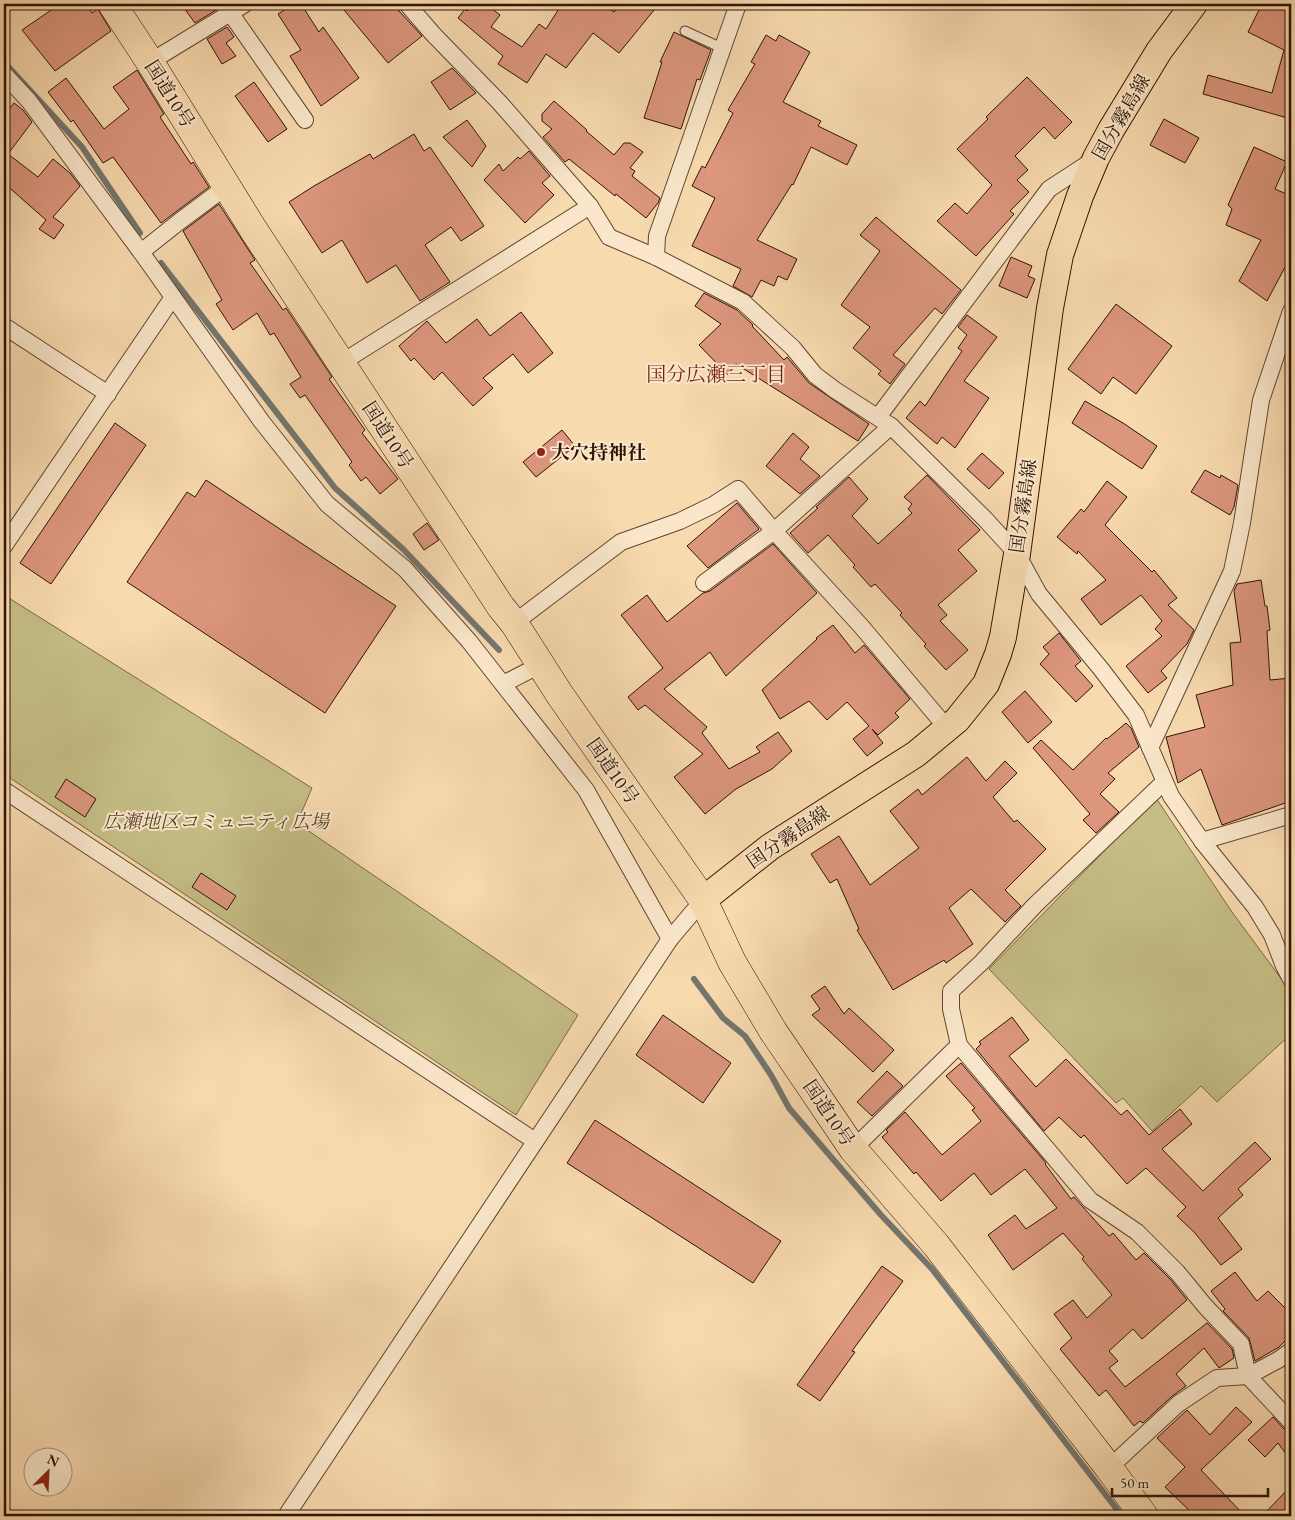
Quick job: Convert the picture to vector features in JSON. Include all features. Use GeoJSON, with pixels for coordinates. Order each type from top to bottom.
{"type":"FeatureCollection","features":[{"type":"Feature","properties":{"kind":"highway","name":"国道10号"},"geometry":{"type":"LineString","coordinates":[[112,4],[341,363],[501,607],[514,623],[560,695],[704,900],[732,962],[769,1023],[853,1149],[936,1245],[1144,1516]]}},
{"type":"Feature","properties":{"kind":"main road","name":"国分霧島線"},"geometry":{"type":"LineString","coordinates":[[704,900],[770,847],[916,754],[957,720],[986,684],[1003,638],[1017,554],[1050,308],[1060,255],[1080,196],[1096,158],[1159,51],[1194,4]]}},
{"type":"Feature","properties":{"kind":"street"},"geometry":{"type":"LineString","coordinates":[[150,62],[227,9],[245,4]]}},
{"type":"Feature","properties":{"kind":"street"},"geometry":{"type":"LineString","coordinates":[[407,4],[433,34],[500,103],[590,206],[609,237],[656,257],[743,302],[793,348],[815,374],[835,390],[885,422],[985,519],[1017,554],[1039,594],[1101,668],[1136,714],[1171,796],[1202,841],[1255,907],[1272,935],[1291,979]]}},
{"type":"Feature","properties":{"kind":"street"},"geometry":{"type":"LineString","coordinates":[[656,257],[657,236],[724,49],[738,4]]}},
{"type":"Feature","properties":{"kind":"street"},"geometry":{"type":"LineString","coordinates":[[227,9],[305,120]]}},
{"type":"Feature","properties":{"kind":"street"},"geometry":{"type":"LineString","coordinates":[[4,74],[28,101],[141,252],[262,422],[327,504],[405,570],[469,641],[586,790],[670,939]]}},
{"type":"Feature","properties":{"kind":"street"},"geometry":{"type":"LineString","coordinates":[[704,583],[774,531],[885,422],[1049,189],[1096,158]]}},
{"type":"Feature","properties":{"kind":"street"},"geometry":{"type":"LineString","coordinates":[[141,252],[227,186]]}},
{"type":"Feature","properties":{"kind":"street"},"geometry":{"type":"LineString","coordinates":[[341,363],[590,206]]}},
{"type":"Feature","properties":{"kind":"street"},"geometry":{"type":"LineString","coordinates":[[4,546],[173,297]]}},
{"type":"Feature","properties":{"kind":"street"},"geometry":{"type":"LineString","coordinates":[[1150,748],[1232,571],[1242,523],[1261,400],[1286,351],[1291,311]]}},
{"type":"Feature","properties":{"kind":"street"},"geometry":{"type":"LineString","coordinates":[[4,326],[108,394]]}},
{"type":"Feature","properties":{"kind":"street"},"geometry":{"type":"LineString","coordinates":[[514,623],[621,542],[680,521],[714,505],[738,489],[861,626],[947,728]]}},
{"type":"Feature","properties":{"kind":"street"},"geometry":{"type":"LineString","coordinates":[[504,684],[540,664]]}},
{"type":"Feature","properties":{"kind":"street"},"geometry":{"type":"LineString","coordinates":[[1164,782],[1035,905],[952,991],[951,1009],[959,1045],[1090,1200],[1137,1232],[1177,1272],[1205,1306],[1241,1344],[1248,1376],[1291,1422]]}},
{"type":"Feature","properties":{"kind":"street"},"geometry":{"type":"LineString","coordinates":[[4,790],[535,1140]]}},
{"type":"Feature","properties":{"kind":"street"},"geometry":{"type":"LineString","coordinates":[[1202,841],[1291,815]]}},
{"type":"Feature","properties":{"kind":"street"},"geometry":{"type":"LineString","coordinates":[[286,1516],[670,939],[704,900]]}},
{"type":"Feature","properties":{"kind":"street"},"geometry":{"type":"LineString","coordinates":[[853,1149],[959,1045]]}},
{"type":"Feature","properties":{"kind":"street"},"geometry":{"type":"LineString","coordinates":[[1109,1468],[1178,1404],[1217,1378],[1248,1376],[1291,1351]]}},
{"type":"Feature","properties":{"kind":"lane"},"geometry":{"type":"LineString","coordinates":[[685,31],[724,49]]}},
{"type":"Feature","properties":{"kind":"green space","name":"広瀬地区コミュニティ広場"},"geometry":{"type":"Polygon","coordinates":[[[4,595],[312,788],[297,823],[578,1015],[516,1115],[4,774],[4,595]]]}},
{"type":"Feature","properties":{"kind":"green space"},"geometry":{"type":"Polygon","coordinates":[[[1156,798],[1232,912],[1291,992],[1291,1034],[1217,1102],[1201,1086],[1152,1131],[1123,1098],[1116,1103],[989,969],[1156,798]]]}},
{"type":"Feature","properties":{"kind":"building"},"geometry":{"type":"Polygon","coordinates":[[[60,4],[86,4],[92,13],[98,9],[111,31],[55,71],[22,30],[60,4]]]}},
{"type":"Feature","properties":{"kind":"building"},"geometry":{"type":"Polygon","coordinates":[[[181,4],[211,4],[216,10],[195,23],[181,4]]]}},
{"type":"Feature","properties":{"kind":"building"},"geometry":{"type":"Polygon","coordinates":[[[294,4],[301,4],[319,32],[323,27],[359,78],[321,106],[290,56],[301,50],[278,14],[294,4]]]}},
{"type":"Feature","properties":{"kind":"building"},"geometry":{"type":"Polygon","coordinates":[[[339,4],[397,4],[399,11],[422,36],[388,63],[339,4]]]}},
{"type":"Feature","properties":{"kind":"building"},"geometry":{"type":"Polygon","coordinates":[[[474,4],[486,4],[500,15],[491,27],[522,47],[539,24],[546,29],[562,4],[602,4],[614,12],[621,4],[659,4],[619,53],[593,33],[566,68],[546,54],[527,83],[498,64],[503,56],[458,18],[465,9],[467,11],[474,4]]]}},
{"type":"Feature","properties":{"kind":"building"},"geometry":{"type":"Polygon","coordinates":[[[1262,4],[1276,4],[1291,11],[1291,119],[1203,94],[1208,75],[1272,93],[1284,50],[1248,32],[1262,4]]]}},
{"type":"Feature","properties":{"kind":"building"},"geometry":{"type":"Polygon","coordinates":[[[227,27],[234,37],[226,43],[236,56],[222,64],[207,39],[227,27]]]}},
{"type":"Feature","properties":{"kind":"building"},"geometry":{"type":"Polygon","coordinates":[[[674,32],[711,50],[700,80],[697,79],[681,129],[644,118],[662,62],[660,62],[674,32]]]}},
{"type":"Feature","properties":{"kind":"building"},"geometry":{"type":"Polygon","coordinates":[[[766,35],[776,41],[779,35],[810,52],[783,102],[821,121],[818,126],[857,145],[847,165],[811,147],[793,185],[757,240],[797,259],[787,280],[778,276],[774,286],[761,280],[752,297],[733,286],[741,269],[692,246],[715,198],[692,186],[702,166],[705,168],[733,113],[728,110],[755,64],[751,62],[766,35]]]}},
{"type":"Feature","properties":{"kind":"building"},"geometry":{"type":"Polygon","coordinates":[[[452,68],[476,93],[450,110],[431,82],[452,68]]]}},
{"type":"Feature","properties":{"kind":"building"},"geometry":{"type":"Polygon","coordinates":[[[137,70],[164,114],[160,117],[191,164],[193,162],[209,187],[161,223],[113,157],[103,163],[73,120],[71,122],[48,92],[66,78],[104,129],[129,109],[113,87],[137,70]]]}},
{"type":"Feature","properties":{"kind":"building"},"geometry":{"type":"Polygon","coordinates":[[[1027,77],[1072,122],[1055,139],[1044,127],[1015,156],[1028,170],[1017,180],[1029,192],[1010,211],[1014,214],[976,256],[937,221],[955,203],[967,214],[992,185],[957,149],[988,119],[986,117],[1027,77]]]}},
{"type":"Feature","properties":{"kind":"building"},"geometry":{"type":"Polygon","coordinates":[[[254,82],[287,129],[268,142],[235,96],[254,82]]]}},
{"type":"Feature","properties":{"kind":"building"},"geometry":{"type":"Polygon","coordinates":[[[554,101],[614,155],[624,143],[630,143],[643,152],[630,168],[635,171],[632,176],[660,198],[646,218],[569,159],[565,162],[543,137],[552,129],[542,121],[542,114],[554,101]]]}},
{"type":"Feature","properties":{"kind":"building"},"geometry":{"type":"Polygon","coordinates":[[[14,103],[23,110],[32,122],[8,154],[38,177],[53,159],[70,173],[80,186],[53,217],[64,225],[54,239],[39,229],[46,220],[4,183],[4,116],[14,103]]]}},
{"type":"Feature","properties":{"kind":"building"},"geometry":{"type":"Polygon","coordinates":[[[1164,119],[1199,138],[1185,163],[1150,145],[1164,119]]]}},
{"type":"Feature","properties":{"kind":"building"},"geometry":{"type":"Polygon","coordinates":[[[467,120],[486,146],[472,167],[443,137],[467,120]]]}},
{"type":"Feature","properties":{"kind":"building"},"geometry":{"type":"Polygon","coordinates":[[[414,134],[424,151],[430,147],[484,226],[461,241],[451,227],[425,245],[450,282],[420,301],[396,265],[367,283],[342,240],[322,253],[289,202],[370,154],[373,159],[414,134]]]}},
{"type":"Feature","properties":{"kind":"building"},"geometry":{"type":"Polygon","coordinates":[[[1254,147],[1287,162],[1275,189],[1291,196],[1291,215],[1286,227],[1291,230],[1291,256],[1267,301],[1239,281],[1261,240],[1226,225],[1232,209],[1228,205],[1254,147]]]}},
{"type":"Feature","properties":{"kind":"building"},"geometry":{"type":"Polygon","coordinates":[[[529,151],[550,176],[542,183],[554,195],[525,223],[484,180],[499,164],[503,171],[518,157],[520,159],[529,151]]]}},
{"type":"Feature","properties":{"kind":"building"},"geometry":{"type":"Polygon","coordinates":[[[219,204],[255,260],[250,263],[283,310],[286,308],[332,377],[329,379],[365,430],[362,433],[398,479],[380,494],[366,477],[361,481],[349,465],[352,462],[305,395],[300,398],[290,384],[301,377],[274,333],[270,335],[257,313],[233,330],[216,304],[222,300],[183,231],[219,204]]]}},
{"type":"Feature","properties":{"kind":"building"},"geometry":{"type":"Polygon","coordinates":[[[876,217],[961,290],[942,314],[935,308],[893,355],[905,364],[890,384],[878,374],[881,371],[853,348],[870,327],[841,305],[880,251],[860,235],[876,217]]]}},
{"type":"Feature","properties":{"kind":"building"},"geometry":{"type":"Polygon","coordinates":[[[1011,257],[1032,266],[1028,276],[1035,279],[1027,298],[999,286],[1011,257]]]}},
{"type":"Feature","properties":{"kind":"building"},"geometry":{"type":"Polygon","coordinates":[[[704,293],[737,310],[784,360],[787,357],[809,383],[869,424],[858,441],[736,364],[728,375],[699,345],[721,324],[695,306],[704,293]]]}},
{"type":"Feature","properties":{"kind":"building"},"geometry":{"type":"Polygon","coordinates":[[[1116,304],[1172,346],[1136,394],[1113,377],[1101,394],[1068,369],[1116,304]]]}},
{"type":"Feature","properties":{"kind":"building"},"geometry":{"type":"Polygon","coordinates":[[[521,312],[553,353],[528,373],[513,354],[483,378],[493,388],[473,406],[442,372],[434,380],[414,358],[411,361],[399,346],[427,321],[446,343],[477,319],[490,336],[521,312]]]}},
{"type":"Feature","properties":{"kind":"building"},"geometry":{"type":"Polygon","coordinates":[[[967,315],[997,337],[964,381],[989,398],[955,448],[942,437],[937,444],[906,418],[920,401],[925,406],[962,351],[958,348],[967,335],[958,327],[967,315]]]}},
{"type":"Feature","properties":{"kind":"building"},"geometry":{"type":"Polygon","coordinates":[[[1085,401],[1157,446],[1142,469],[1072,423],[1085,401]]]}},
{"type":"Feature","properties":{"kind":"building"},"geometry":{"type":"Polygon","coordinates":[[[115,423],[146,445],[51,584],[20,563],[115,423]]]}},
{"type":"Feature","properties":{"kind":"building"},"geometry":{"type":"Polygon","coordinates":[[[562,430],[575,446],[536,477],[523,462],[562,430]]]}},
{"type":"Feature","properties":{"kind":"building"},"geometry":{"type":"Polygon","coordinates":[[[793,433],[809,447],[800,459],[820,476],[800,494],[766,466],[793,433]]]}},
{"type":"Feature","properties":{"kind":"building"},"geometry":{"type":"Polygon","coordinates":[[[982,453],[1004,473],[989,489],[967,469],[982,453]]]}},
{"type":"Feature","properties":{"kind":"building"},"geometry":{"type":"Polygon","coordinates":[[[1205,470],[1220,478],[1221,475],[1238,485],[1234,507],[1230,515],[1191,492],[1205,470]]]}},
{"type":"Feature","properties":{"kind":"building"},"geometry":{"type":"Polygon","coordinates":[[[927,475],[980,530],[958,550],[977,571],[938,605],[947,615],[940,621],[968,650],[946,670],[900,615],[902,613],[875,584],[871,587],[853,567],[855,565],[828,535],[808,553],[790,533],[849,477],[868,499],[852,516],[878,544],[912,513],[908,509],[912,504],[904,497],[927,475]]]}},
{"type":"Feature","properties":{"kind":"building"},"geometry":{"type":"Polygon","coordinates":[[[206,480],[396,606],[325,713],[127,582],[187,492],[195,497],[206,480]]]}},
{"type":"Feature","properties":{"kind":"building"},"geometry":{"type":"Polygon","coordinates":[[[1107,481],[1127,497],[1105,525],[1152,572],[1154,570],[1177,598],[1168,605],[1194,630],[1187,644],[1161,671],[1167,678],[1148,693],[1126,666],[1162,636],[1155,629],[1162,621],[1141,595],[1101,625],[1081,599],[1106,580],[1078,551],[1077,554],[1057,537],[1081,509],[1084,512],[1107,481]]]}},
{"type":"Feature","properties":{"kind":"building"},"geometry":{"type":"Polygon","coordinates":[[[737,503],[759,529],[708,568],[687,546],[737,503]]]}},
{"type":"Feature","properties":{"kind":"building"},"geometry":{"type":"Polygon","coordinates":[[[427,523],[439,540],[424,550],[413,534],[427,523]]]}},
{"type":"Feature","properties":{"kind":"building"},"geometry":{"type":"Polygon","coordinates":[[[773,544],[817,593],[726,676],[710,652],[664,689],[707,727],[702,733],[729,769],[760,752],[756,747],[778,732],[792,751],[772,769],[736,789],[705,814],[674,777],[703,754],[645,705],[638,710],[628,697],[663,668],[621,615],[647,595],[667,622],[703,593],[710,591],[773,544]]]}},
{"type":"Feature","properties":{"kind":"building"},"geometry":{"type":"Polygon","coordinates":[[[1261,580],[1270,630],[1267,631],[1270,680],[1291,678],[1291,801],[1222,825],[1201,769],[1178,783],[1166,737],[1205,727],[1196,695],[1233,685],[1230,643],[1241,642],[1234,591],[1237,584],[1261,580]]]}},
{"type":"Feature","properties":{"kind":"building"},"geometry":{"type":"Polygon","coordinates":[[[833,625],[855,653],[864,645],[910,699],[895,713],[899,717],[878,735],[872,729],[883,743],[867,756],[853,739],[869,726],[847,702],[827,720],[809,701],[780,719],[762,690],[816,638],[833,625]]]}},
{"type":"Feature","properties":{"kind":"building"},"geometry":{"type":"Polygon","coordinates":[[[1059,633],[1081,661],[1075,666],[1093,686],[1076,702],[1040,664],[1049,654],[1043,647],[1059,633]]]}},
{"type":"Feature","properties":{"kind":"building"},"geometry":{"type":"Polygon","coordinates":[[[1025,691],[1052,722],[1028,743],[1002,712],[1025,691]]]}},
{"type":"Feature","properties":{"kind":"building"},"geometry":{"type":"Polygon","coordinates":[[[1126,723],[1131,728],[1139,747],[1108,773],[1115,779],[1100,794],[1119,812],[1096,833],[1083,820],[1090,814],[1033,748],[1041,740],[1073,770],[1106,738],[1126,723]]]}},
{"type":"Feature","properties":{"kind":"building"},"geometry":{"type":"Polygon","coordinates":[[[967,757],[986,781],[1005,761],[1017,773],[993,797],[1014,822],[1017,820],[1046,849],[1005,890],[1021,906],[1005,922],[971,889],[949,908],[973,944],[946,963],[944,960],[893,990],[857,930],[859,929],[837,879],[830,883],[811,854],[839,836],[870,885],[919,848],[890,811],[918,789],[922,795],[967,757]]]}},
{"type":"Feature","properties":{"kind":"building"},"geometry":{"type":"Polygon","coordinates":[[[66,779],[96,799],[85,817],[55,797],[66,779]]]}},
{"type":"Feature","properties":{"kind":"building"},"geometry":{"type":"Polygon","coordinates":[[[201,873],[236,896],[227,910],[192,887],[201,873]]]}},
{"type":"Feature","properties":{"kind":"building"},"geometry":{"type":"Polygon","coordinates":[[[825,986],[844,1014],[849,1008],[894,1050],[873,1072],[812,1015],[820,1009],[811,996],[825,986]]]}},
{"type":"Feature","properties":{"kind":"building"},"geometry":{"type":"Polygon","coordinates":[[[663,1015],[731,1063],[703,1103],[636,1055],[663,1015]]]}},
{"type":"Feature","properties":{"kind":"building"},"geometry":{"type":"Polygon","coordinates":[[[1012,1017],[1029,1040],[1009,1056],[1036,1087],[1066,1059],[1121,1115],[1127,1110],[1149,1135],[1180,1109],[1192,1124],[1162,1149],[1203,1191],[1255,1142],[1271,1159],[1238,1189],[1243,1195],[1218,1218],[1242,1249],[1221,1265],[1194,1232],[1177,1216],[1186,1207],[1146,1168],[1127,1184],[1084,1135],[1081,1138],[1059,1117],[1044,1131],[976,1049],[981,1044],[979,1042],[1012,1017]]]}},
{"type":"Feature","properties":{"kind":"building"},"geometry":{"type":"Polygon","coordinates":[[[961,1063],[1046,1163],[1071,1199],[1074,1197],[1109,1236],[1113,1233],[1136,1260],[1144,1253],[1170,1279],[1187,1300],[1142,1339],[1133,1329],[1109,1351],[1118,1361],[1109,1368],[1125,1387],[1207,1323],[1232,1349],[1234,1358],[1219,1368],[1204,1348],[1176,1374],[1186,1386],[1143,1423],[1140,1421],[1134,1426],[1106,1390],[1099,1396],[1060,1349],[1072,1338],[1054,1314],[1073,1300],[1087,1318],[1112,1295],[1082,1259],[1084,1257],[1063,1233],[1013,1270],[988,1235],[1015,1215],[1026,1229],[1057,1208],[1025,1169],[991,1195],[974,1173],[941,1201],[916,1172],[914,1174],[882,1137],[888,1132],[886,1130],[905,1112],[942,1155],[981,1121],[972,1110],[975,1108],[946,1076],[961,1063]]]}},
{"type":"Feature","properties":{"kind":"building"},"geometry":{"type":"Polygon","coordinates":[[[887,1071],[903,1086],[872,1116],[857,1102],[887,1071]]]}},
{"type":"Feature","properties":{"kind":"building"},"geometry":{"type":"Polygon","coordinates":[[[595,1120],[781,1241],[753,1283],[567,1163],[595,1120]]]}},
{"type":"Feature","properties":{"kind":"building"},"geometry":{"type":"Polygon","coordinates":[[[882,1266],[903,1281],[852,1351],[855,1352],[820,1401],[797,1385],[882,1266]]]}},
{"type":"Feature","properties":{"kind":"building"},"geometry":{"type":"Polygon","coordinates":[[[1235,1272],[1257,1301],[1268,1291],[1291,1314],[1291,1335],[1279,1347],[1255,1361],[1249,1338],[1223,1311],[1225,1309],[1211,1291],[1235,1272]]]}},
{"type":"Feature","properties":{"kind":"building"},"geometry":{"type":"Polygon","coordinates":[[[1236,1407],[1252,1422],[1201,1470],[1245,1516],[1195,1516],[1165,1487],[1185,1467],[1157,1438],[1187,1410],[1210,1435],[1236,1407]]]}},
{"type":"Feature","properties":{"kind":"building"},"geometry":{"type":"Polygon","coordinates":[[[1273,1417],[1284,1429],[1291,1432],[1291,1461],[1278,1443],[1265,1457],[1248,1440],[1273,1417]]]}},
{"type":"Feature","properties":{"kind":"building"},"geometry":{"type":"Polygon","coordinates":[[[1291,1486],[1291,1516],[1262,1516],[1291,1486]]]}},
{"type":"Feature","properties":{"kind":"waterway"},"geometry":{"type":"LineString","coordinates":[[4,62],[82,147],[140,233]]}},
{"type":"Feature","properties":{"kind":"waterway"},"geometry":{"type":"LineString","coordinates":[[161,263],[335,488],[403,549],[499,650]]}},
{"type":"Feature","properties":{"kind":"waterway"},"geometry":{"type":"LineString","coordinates":[[694,979],[723,1018],[745,1036],[771,1075],[789,1108],[881,1215],[932,1269],[1122,1516]]}},
{"type":"Feature","properties":{"kind":"place","name":"大穴持神社"},"geometry":{"type":"Point","coordinates":[541,452]}},
{"type":"Feature","properties":{"kind":"district","name":"国分広瀬三丁目"},"geometry":{"type":"Point","coordinates":[716,374]}}]}
